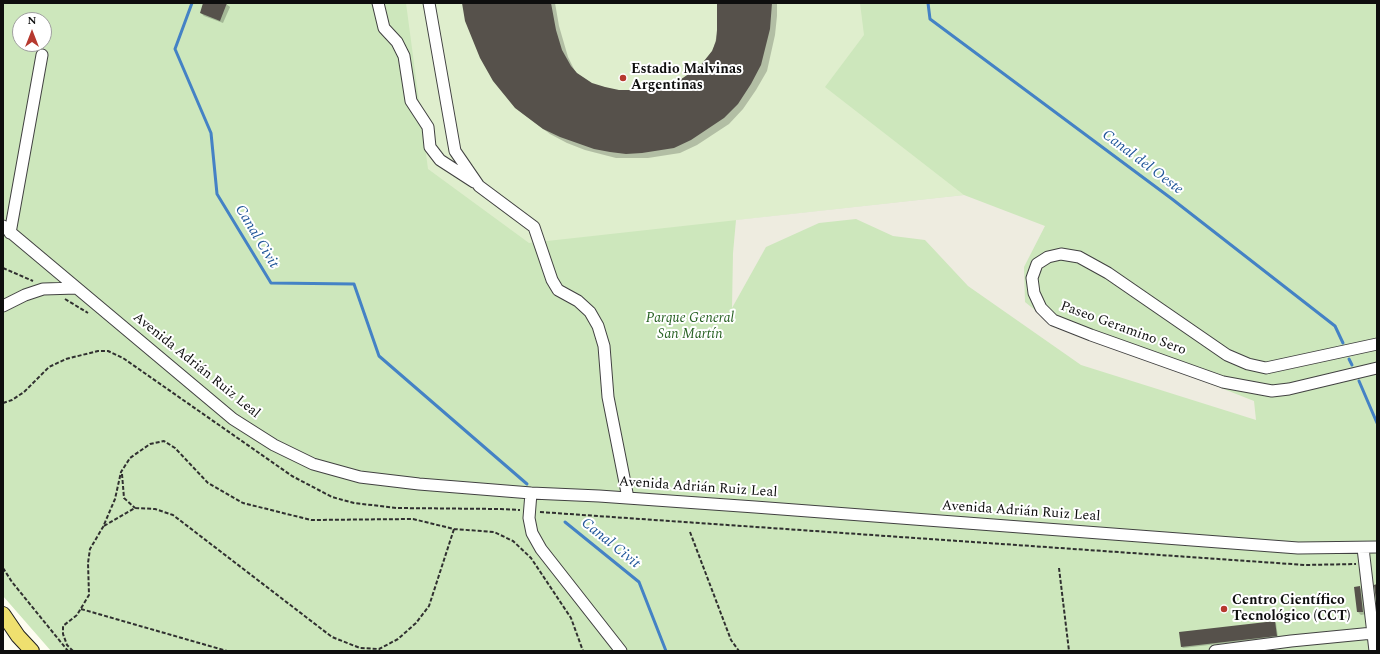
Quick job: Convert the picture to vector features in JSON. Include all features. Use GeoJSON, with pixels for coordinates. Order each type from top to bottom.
{"type":"FeatureCollection","features":[{"type":"Feature","properties":{"kind":"main road"},"geometry":{"type":"LineString","coordinates":[[3,614],[18,636],[32,651]]}},
{"type":"Feature","properties":{"kind":"street"},"geometry":{"type":"LineString","coordinates":[[378,3],[384,28],[397,42],[404,56],[411,101],[428,128],[430,147],[440,160],[479,186],[534,227],[552,280],[558,290],[578,302],[590,312],[598,326],[604,346],[608,397],[628,498]]}},
{"type":"Feature","properties":{"kind":"street"},"geometry":{"type":"LineString","coordinates":[[429,3],[455,152],[479,186]]}},
{"type":"Feature","properties":{"kind":"street"},"geometry":{"type":"LineString","coordinates":[[7,230],[42,55]]}},
{"type":"Feature","properties":{"kind":"street","name":"Avenida Adrián Ruiz Leal"},"geometry":{"type":"LineString","coordinates":[[7,230],[233,419],[274,445],[313,464],[360,477],[419,484],[531,493],[628,498],[1298,548],[1377,547]]}},
{"type":"Feature","properties":{"kind":"street","name":"Paseo Geramino Sero"},"geometry":{"type":"LineString","coordinates":[[1377,344],[1266,368],[1248,364],[1227,354],[1108,273],[1079,257],[1061,254],[1048,257],[1037,264],[1032,278],[1034,293],[1041,308],[1053,320],[1223,382],[1272,391],[1289,389],[1377,368]]}},
{"type":"Feature","properties":{"kind":"street"},"geometry":{"type":"LineString","coordinates":[[3,306],[25,295],[44,289],[77,288]]}},
{"type":"Feature","properties":{"kind":"street"},"geometry":{"type":"LineString","coordinates":[[531,493],[529,518],[532,533],[541,549],[621,651]]}},
{"type":"Feature","properties":{"kind":"street"},"geometry":{"type":"LineString","coordinates":[[1363,548],[1375,651]]}},
{"type":"Feature","properties":{"kind":"street"},"geometry":{"type":"LineString","coordinates":[[1215,651],[1291,641],[1373,633]]}},
{"type":"Feature","properties":{"kind":"path"},"geometry":{"type":"LineString","coordinates":[[73,651],[66,644],[64,626],[77,615],[89,595],[88,563],[90,549],[115,499],[121,472],[130,458],[150,444],[164,441],[175,448],[208,484],[242,503],[311,520],[413,519],[454,529],[494,532],[513,541],[531,558],[571,618],[583,651]]}},
{"type":"Feature","properties":{"kind":"path"},"geometry":{"type":"LineString","coordinates":[[121,472],[124,498],[135,508]]}},
{"type":"Feature","properties":{"kind":"path"},"geometry":{"type":"LineString","coordinates":[[102,527],[135,508],[155,509],[173,515],[332,637],[360,648],[379,649],[398,639],[416,623],[429,606],[454,529]]}},
{"type":"Feature","properties":{"kind":"path"},"geometry":{"type":"LineString","coordinates":[[690,532],[731,640],[739,651]]}},
{"type":"Feature","properties":{"kind":"path"},"geometry":{"type":"LineString","coordinates":[[3,568],[12,582],[68,651]]}},
{"type":"Feature","properties":{"kind":"path"},"geometry":{"type":"LineString","coordinates":[[1059,568],[1069,651]]}},
{"type":"Feature","properties":{"kind":"path"},"geometry":{"type":"LineString","coordinates":[[80,609],[227,651]]}},
{"type":"Feature","properties":{"kind":"green space","name":"Parque General San Martín"},"geometry":{"type":"Polygon","coordinates":[[[3,3],[1377,3],[1377,651],[51,651],[3,596],[3,3]]]}},
{"type":"Feature","properties":{"kind":"green space"},"geometry":{"type":"Polygon","coordinates":[[[406,3],[860,3],[864,35],[825,87],[964,195],[529,243],[428,169],[406,3]]]}},
{"type":"Feature","properties":{"kind":"shaded area"},"geometry":{"type":"Polygon","coordinates":[[[964,195],[1045,226],[1024,267],[1025,302],[1046,319],[1254,401],[1256,420],[1081,365],[968,286],[925,240],[893,236],[856,219],[819,223],[766,247],[732,308],[733,253],[736,220],[964,195]]]}},
{"type":"Feature","properties":{"kind":"building"},"geometry":{"type":"Polygon","coordinates":[[[203,3],[227,3],[220,21],[200,13],[203,3]]]}},
{"type":"Feature","properties":{"kind":"building","name":"Estadio Malvinas Argentinas"},"geometry":{"type":"Polygon","coordinates":[[[462,3],[551,3],[556,30],[562,50],[571,66],[577,73],[592,83],[605,87],[619,90],[634,90],[680,80],[700,66],[712,51],[716,41],[717,3],[772,3],[770,29],[761,65],[738,104],[724,118],[691,140],[674,148],[626,154],[594,149],[560,137],[543,129],[515,108],[493,81],[480,58],[465,21],[462,3]]]}},
{"type":"Feature","properties":{"kind":"building"},"geometry":{"type":"Polygon","coordinates":[[[1377,584],[1377,608],[1374,585],[1377,584]]]}},
{"type":"Feature","properties":{"kind":"building"},"geometry":{"type":"Polygon","coordinates":[[[1360,586],[1363,612],[1357,612],[1354,587],[1360,586]]]}},
{"type":"Feature","properties":{"kind":"building"},"geometry":{"type":"Polygon","coordinates":[[[1275,621],[1277,636],[1181,647],[1179,632],[1275,621]]]}},
{"type":"Feature","properties":{"kind":"waterway","name":"Canal Civit"},"geometry":{"type":"LineString","coordinates":[[192,3],[175,49],[211,133],[217,194],[271,283],[354,284],[379,356],[527,484]]}},
{"type":"Feature","properties":{"kind":"waterway","name":"Canal del Oeste"},"geometry":{"type":"LineString","coordinates":[[928,3],[930,19],[1172,199],[1335,326],[1343,343]]}},
{"type":"Feature","properties":{"kind":"waterway"},"geometry":{"type":"LineString","coordinates":[[1349,359],[1352,365]]}},
{"type":"Feature","properties":{"kind":"waterway","name":"Canal del Oeste"},"geometry":{"type":"LineString","coordinates":[[1359,381],[1377,423]]}},
{"type":"Feature","properties":{"kind":"waterway","name":"Canal Civit"},"geometry":{"type":"LineString","coordinates":[[565,522],[639,582],[666,651]]}},
{"type":"Feature","properties":{"kind":"place","name":"Estadio Malvinas Argentinas"},"geometry":{"type":"Point","coordinates":[623,78]}},
{"type":"Feature","properties":{"kind":"place","name":"Centro Científico Tecnológico (CCT)"},"geometry":{"type":"Point","coordinates":[1224,609]}}]}
